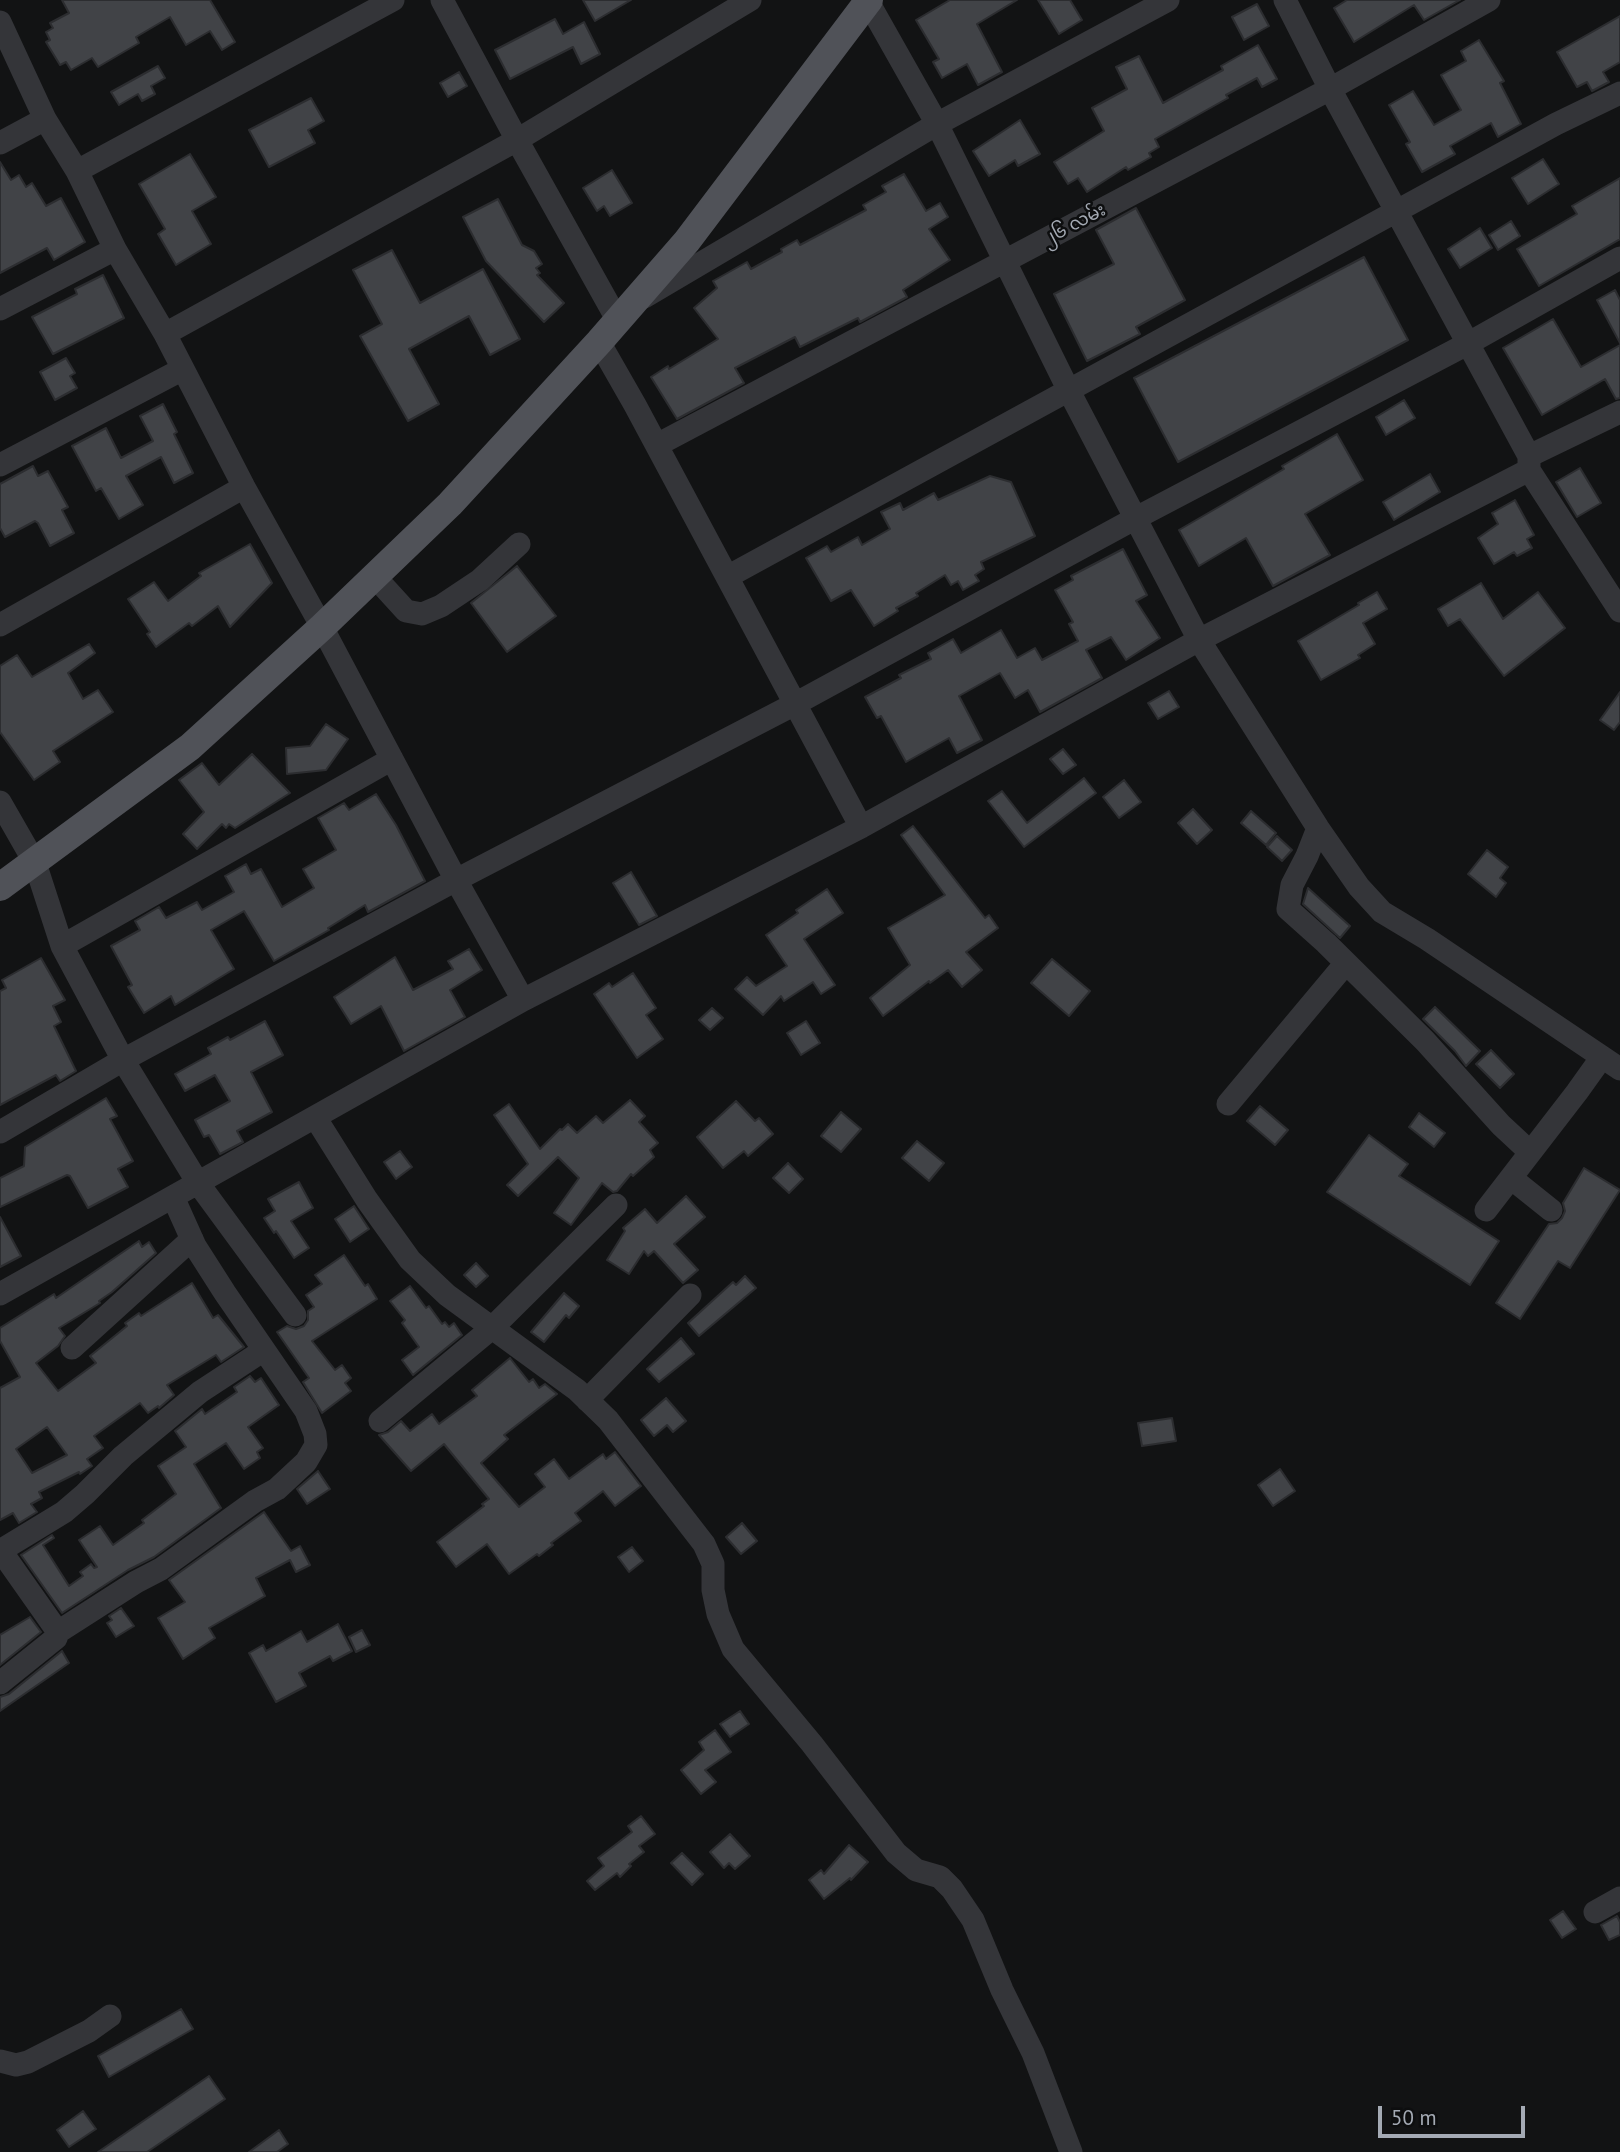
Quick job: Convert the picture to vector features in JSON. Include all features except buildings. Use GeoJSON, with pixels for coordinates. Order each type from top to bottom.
{"type":"FeatureCollection","features":[{"type":"Feature","properties":{"kind":"main road"},"geometry":{"type":"LineString","coordinates":[[0,887],[190,747],[322,627],[450,504],[599,342],[687,241],[871,1]]}},
{"type":"Feature","properties":{"kind":"street"},"geometry":{"type":"LineString","coordinates":[[76,171],[393,0]]}},
{"type":"Feature","properties":{"kind":"street"},"geometry":{"type":"LineString","coordinates":[[442,0],[517,140],[625,312],[937,124],[1168,0]]}},
{"type":"Feature","properties":{"kind":"street"},"geometry":{"type":"LineString","coordinates":[[165,334],[517,140],[750,0]]}},
{"type":"Feature","properties":{"kind":"street"},"geometry":{"type":"LineString","coordinates":[[1285,0],[1330,89],[1469,343],[1529,463],[1620,611]]}},
{"type":"Feature","properties":{"kind":"street","name":"၂၆ လမ်း"},"geometry":{"type":"LineString","coordinates":[[657,445],[1330,89],[1489,0]]}},
{"type":"Feature","properties":{"kind":"street"},"geometry":{"type":"LineString","coordinates":[[871,1],[937,124],[1069,391],[1199,640],[1318,828],[1359,887],[1382,912],[1427,939],[1611,1063],[1577,1092],[1486,1210]]}},
{"type":"Feature","properties":{"kind":"street"},"geometry":{"type":"LineString","coordinates":[[0,22],[45,119],[165,334],[181,370],[523,1000]]}},
{"type":"Feature","properties":{"kind":"street"},"geometry":{"type":"LineString","coordinates":[[727,577],[1556,124],[1620,93]]}},
{"type":"Feature","properties":{"kind":"street"},"geometry":{"type":"LineString","coordinates":[[0,143],[45,119]]}},
{"type":"Feature","properties":{"kind":"street"},"geometry":{"type":"LineString","coordinates":[[0,309],[116,249]]}},
{"type":"Feature","properties":{"kind":"street"},"geometry":{"type":"LineString","coordinates":[[0,1132],[123,1060],[456,880],[795,704],[1136,518],[1469,343],[1620,258]]}},
{"type":"Feature","properties":{"kind":"street"},"geometry":{"type":"LineString","coordinates":[[599,342],[861,827]]}},
{"type":"Feature","properties":{"kind":"street"},"geometry":{"type":"LineString","coordinates":[[0,465],[181,370]]}},
{"type":"Feature","properties":{"kind":"street"},"geometry":{"type":"LineString","coordinates":[[0,1294],[523,1000],[861,827],[1620,412]]}},
{"type":"Feature","properties":{"kind":"street"},"geometry":{"type":"LineString","coordinates":[[0,625],[244,487]]}},
{"type":"Feature","properties":{"kind":"street"},"geometry":{"type":"LineString","coordinates":[[375,577],[406,611],[422,614],[433,610],[480,580],[519,544]]}},
{"type":"Feature","properties":{"kind":"street"},"geometry":{"type":"LineString","coordinates":[[62,946],[392,759]]}},
{"type":"Feature","properties":{"kind":"street"},"geometry":{"type":"LineString","coordinates":[[0,802],[35,863],[62,946],[123,1060],[198,1183],[295,1315]]}},
{"type":"Feature","properties":{"kind":"street"},"geometry":{"type":"LineString","coordinates":[[1318,828],[1293,885],[1287,909],[1425,1041],[1501,1125],[1530,1152]]}},
{"type":"Feature","properties":{"kind":"street"},"geometry":{"type":"LineString","coordinates":[[1228,1104],[1346,963]]}},
{"type":"Feature","properties":{"kind":"street"},"geometry":{"type":"LineString","coordinates":[[315,1117],[367,1200],[410,1260],[447,1294],[577,1390],[608,1420],[704,1544],[713,1564],[713,1590],[718,1614],[733,1649],[896,1853],[916,1870],[940,1877],[952,1889],[973,1920],[1002,1990],[1033,2053],[1071,2152]]}},
{"type":"Feature","properties":{"kind":"street"},"geometry":{"type":"LineString","coordinates":[[1511,1178],[1550,1210]]}},
{"type":"Feature","properties":{"kind":"street"},"geometry":{"type":"LineString","coordinates":[[0,1683],[56,1638],[58,1632],[161,1569],[277,1489],[313,1453],[316,1445],[315,1434],[306,1411],[225,1293],[192,1239],[173,1197]]}},
{"type":"Feature","properties":{"kind":"street"},"geometry":{"type":"LineString","coordinates":[[380,1421],[492,1328],[616,1205]]}},
{"type":"Feature","properties":{"kind":"street"},"geometry":{"type":"LineString","coordinates":[[72,1348],[192,1239]]}},
{"type":"Feature","properties":{"kind":"street"},"geometry":{"type":"LineString","coordinates":[[587,1400],[690,1295]]}},
{"type":"Feature","properties":{"kind":"street"},"geometry":{"type":"LineString","coordinates":[[58,1632],[0,1551],[64,1512],[123,1456],[200,1392],[264,1350]]}},
{"type":"Feature","properties":{"kind":"street"},"geometry":{"type":"LineString","coordinates":[[1595,1912],[1620,1898]]}},
{"type":"Feature","properties":{"kind":"street"},"geometry":{"type":"LineString","coordinates":[[0,2061],[16,2065],[28,2062],[89,2031],[110,2016]]}}]}
